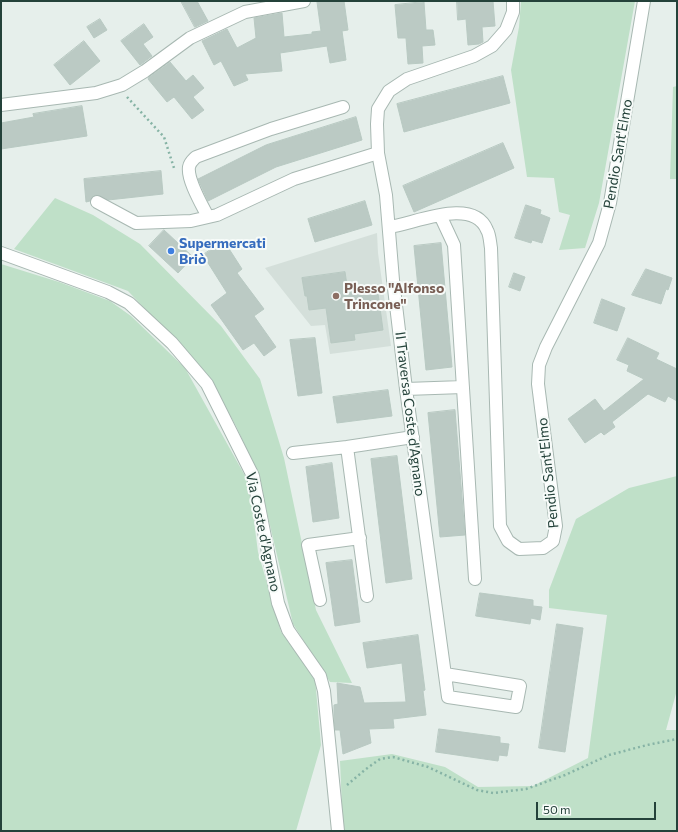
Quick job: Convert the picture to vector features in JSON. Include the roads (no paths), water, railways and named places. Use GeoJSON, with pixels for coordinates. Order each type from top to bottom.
{"type":"FeatureCollection","features":[{"type":"Feature","properties":{"kind":"street"},"geometry":{"type":"LineString","coordinates":[[1,105],[96,93],[117,87],[145,71],[190,38],[245,12],[304,1]]}},
{"type":"Feature","properties":{"kind":"street","name":"II Traversa Coste d'Agnano"},"geometry":{"type":"LineString","coordinates":[[445,674],[520,686],[516,707],[448,697],[406,389],[393,280],[386,195],[378,153],[378,109],[389,91],[407,79],[474,56],[492,46],[506,30],[513,12],[513,1]]}},
{"type":"Feature","properties":{"kind":"street","name":"Pendio Sant'Elmo"},"geometry":{"type":"LineString","coordinates":[[388,227],[399,226],[440,215],[456,213],[472,216],[482,222],[488,230],[491,248],[500,526],[508,541],[519,549],[543,548],[553,541],[556,526],[538,384],[539,365],[546,347],[599,244],[610,203],[644,1]]}},
{"type":"Feature","properties":{"kind":"street"},"geometry":{"type":"LineString","coordinates":[[208,217],[191,182],[188,168],[190,163],[196,157],[271,129],[343,107]]}},
{"type":"Feature","properties":{"kind":"street"},"geometry":{"type":"LineString","coordinates":[[97,202],[136,223],[191,221],[217,215],[294,178],[378,153]]}},
{"type":"Feature","properties":{"kind":"street"},"geometry":{"type":"LineString","coordinates":[[440,215],[454,245],[475,579]]}},
{"type":"Feature","properties":{"kind":"street","name":"Via Coste d'Agnano"},"geometry":{"type":"LineString","coordinates":[[1,252],[108,292],[129,303],[172,343],[206,384],[253,476],[278,603],[288,630],[320,676],[324,691],[338,831]]}},
{"type":"Feature","properties":{"kind":"street"},"geometry":{"type":"LineString","coordinates":[[406,389],[463,387]]}},
{"type":"Feature","properties":{"kind":"street"},"geometry":{"type":"LineString","coordinates":[[293,453],[413,437]]}},
{"type":"Feature","properties":{"kind":"street"},"geometry":{"type":"LineString","coordinates":[[347,447],[367,596]]}},
{"type":"Feature","properties":{"kind":"street"},"geometry":{"type":"LineString","coordinates":[[320,600],[308,545],[360,538]]}},
{"type":"Feature","properties":{"kind":"place","name":"Supermercati Briò"},"geometry":{"type":"Point","coordinates":[171,251]}},
{"type":"Feature","properties":{"kind":"place","name":"Plesso \"Alfonso Trincone\""},"geometry":{"type":"Point","coordinates":[336,296]}}]}
